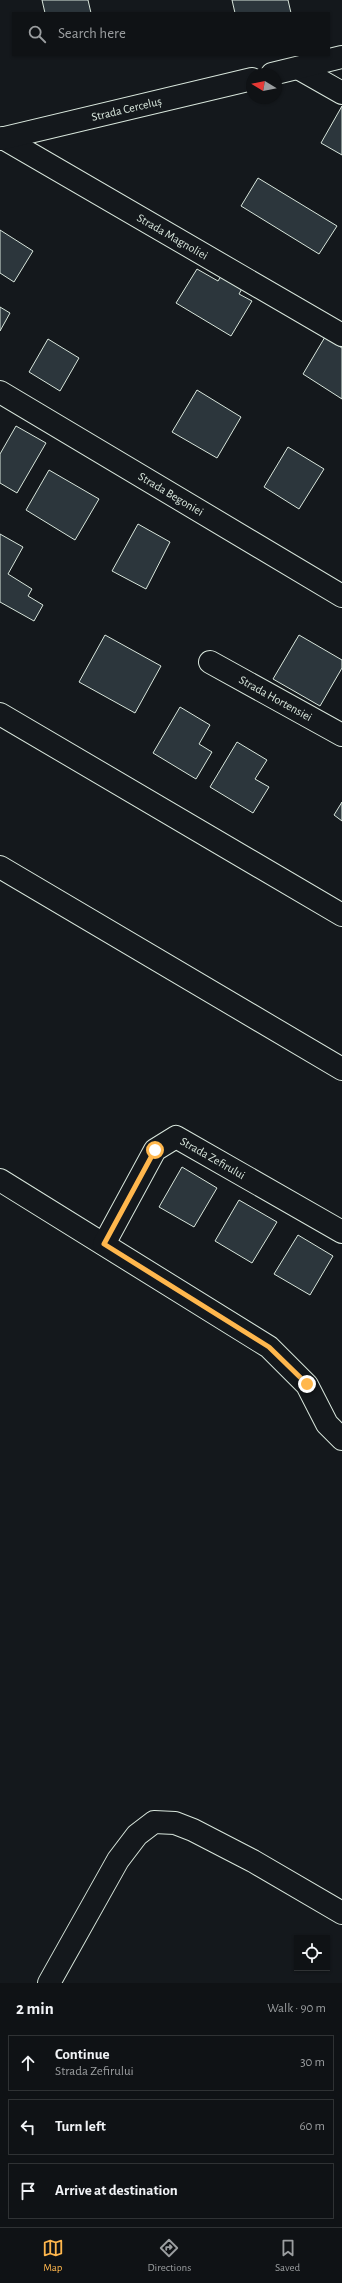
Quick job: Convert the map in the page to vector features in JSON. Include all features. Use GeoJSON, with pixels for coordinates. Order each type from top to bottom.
{"type":"FeatureCollection","features":[{"type":"Feature","properties":{"kind":"street"},"geometry":{"type":"LineString","coordinates":[[282,72],[342,57]]}},
{"type":"Feature","properties":{"kind":"street"},"geometry":{"type":"LineString","coordinates":[[298,68],[342,93]]}},
{"type":"Feature","properties":{"kind":"street","name":"Strada Cerceluș"},"geometry":{"type":"LineString","coordinates":[[1,139],[246,80]]}},
{"type":"Feature","properties":{"kind":"street","name":"Strada Magnoliei"},"geometry":{"type":"LineString","coordinates":[[1,139],[342,334]]}},
{"type":"Feature","properties":{"kind":"street","name":"Strada Begoniei"},"geometry":{"type":"LineString","coordinates":[[0,392],[342,596]]}},
{"type":"Feature","properties":{"kind":"street","name":"Strada Hortensiei"},"geometry":{"type":"LineString","coordinates":[[210,662],[342,735]]}},
{"type":"Feature","properties":{"kind":"street"},"geometry":{"type":"LineString","coordinates":[[0,714],[342,915]]}},
{"type":"Feature","properties":{"kind":"street"},"geometry":{"type":"LineString","coordinates":[[0,867],[342,1069]]}},
{"type":"Feature","properties":{"kind":"street","name":"Strada Zefirului"},"geometry":{"type":"LineString","coordinates":[[104,1244],[155,1150],[176,1137],[342,1232]]}},
{"type":"Feature","properties":{"kind":"street"},"geometry":{"type":"LineString","coordinates":[[0,1180],[269,1347],[307,1384],[327,1424],[342,1439]]}},
{"type":"Feature","properties":{"kind":"street"},"geometry":{"type":"LineString","coordinates":[[49,1983],[118,1860],[137,1835],[154,1822],[175,1824],[193,1830],[253,1861],[342,1913]]}},
{"type":"Feature","properties":{"kind":"building"},"geometry":{"type":"Polygon","coordinates":[[[42,0],[88,0],[91,12],[45,12],[42,0]]]}},
{"type":"Feature","properties":{"kind":"building"},"geometry":{"type":"Polygon","coordinates":[[[232,0],[288,0],[291,12],[235,12],[232,0]]]}},
{"type":"Feature","properties":{"kind":"building"},"geometry":{"type":"Polygon","coordinates":[[[342,106],[342,155],[321,143],[342,106]]]}},
{"type":"Feature","properties":{"kind":"building"},"geometry":{"type":"Polygon","coordinates":[[[258,178],[337,226],[319,254],[241,206],[258,178]]]}},
{"type":"Feature","properties":{"kind":"building"},"geometry":{"type":"Polygon","coordinates":[[[0,230],[33,251],[14,282],[0,273],[0,230]]]}},
{"type":"Feature","properties":{"kind":"building"},"geometry":{"type":"Polygon","coordinates":[[[197,269],[218,281],[223,273],[244,285],[239,294],[252,301],[231,336],[176,303],[197,269]]]}},
{"type":"Feature","properties":{"kind":"building"},"geometry":{"type":"Polygon","coordinates":[[[0,307],[10,313],[0,331],[0,307]]]}},
{"type":"Feature","properties":{"kind":"building"},"geometry":{"type":"Polygon","coordinates":[[[325,337],[342,348],[342,399],[303,374],[325,337]]]}},
{"type":"Feature","properties":{"kind":"building"},"geometry":{"type":"Polygon","coordinates":[[[48,339],[79,358],[60,391],[29,372],[48,339]]]}},
{"type":"Feature","properties":{"kind":"building"},"geometry":{"type":"Polygon","coordinates":[[[197,390],[241,417],[217,458],[172,432],[197,390]]]}},
{"type":"Feature","properties":{"kind":"building"},"geometry":{"type":"Polygon","coordinates":[[[16,426],[46,443],[17,493],[0,483],[0,454],[16,426]]]}},
{"type":"Feature","properties":{"kind":"building"},"geometry":{"type":"Polygon","coordinates":[[[288,447],[324,469],[299,509],[264,487],[288,447]]]}},
{"type":"Feature","properties":{"kind":"building"},"geometry":{"type":"Polygon","coordinates":[[[49,470],[99,499],[75,540],[26,510],[49,470]]]}},
{"type":"Feature","properties":{"kind":"building"},"geometry":{"type":"Polygon","coordinates":[[[138,524],[170,542],[146,589],[112,571],[138,524]]]}},
{"type":"Feature","properties":{"kind":"building"},"geometry":{"type":"Polygon","coordinates":[[[0,534],[23,547],[8,574],[32,589],[28,596],[43,605],[34,621],[0,602],[0,534]]]}},
{"type":"Feature","properties":{"kind":"building"},"geometry":{"type":"Polygon","coordinates":[[[105,635],[161,666],[135,713],[79,682],[105,635]]]}},
{"type":"Feature","properties":{"kind":"building"},"geometry":{"type":"Polygon","coordinates":[[[299,635],[342,660],[342,668],[320,706],[273,679],[299,635]]]}},
{"type":"Feature","properties":{"kind":"building"},"geometry":{"type":"Polygon","coordinates":[[[180,707],[210,725],[199,744],[212,752],[196,779],[153,753],[180,707]]]}},
{"type":"Feature","properties":{"kind":"building"},"geometry":{"type":"Polygon","coordinates":[[[237,742],[267,760],[255,779],[269,787],[253,813],[210,787],[237,742]]]}},
{"type":"Feature","properties":{"kind":"building"},"geometry":{"type":"Polygon","coordinates":[[[342,802],[342,821],[334,815],[342,802]]]}},
{"type":"Feature","properties":{"kind":"building"},"geometry":{"type":"Polygon","coordinates":[[[182,1167],[217,1188],[194,1227],[159,1207],[182,1167]]]}},
{"type":"Feature","properties":{"kind":"building"},"geometry":{"type":"Polygon","coordinates":[[[239,1200],[277,1222],[252,1263],[215,1241],[239,1200]]]}},
{"type":"Feature","properties":{"kind":"building"},"geometry":{"type":"Polygon","coordinates":[[[298,1235],[333,1256],[310,1295],[274,1274],[298,1235]]]}},
{"type":"Feature","properties":{"kind":"route"},"geometry":{"type":"LineString","coordinates":[[155,1150],[104,1244],[269,1347],[307,1384]]}}]}
